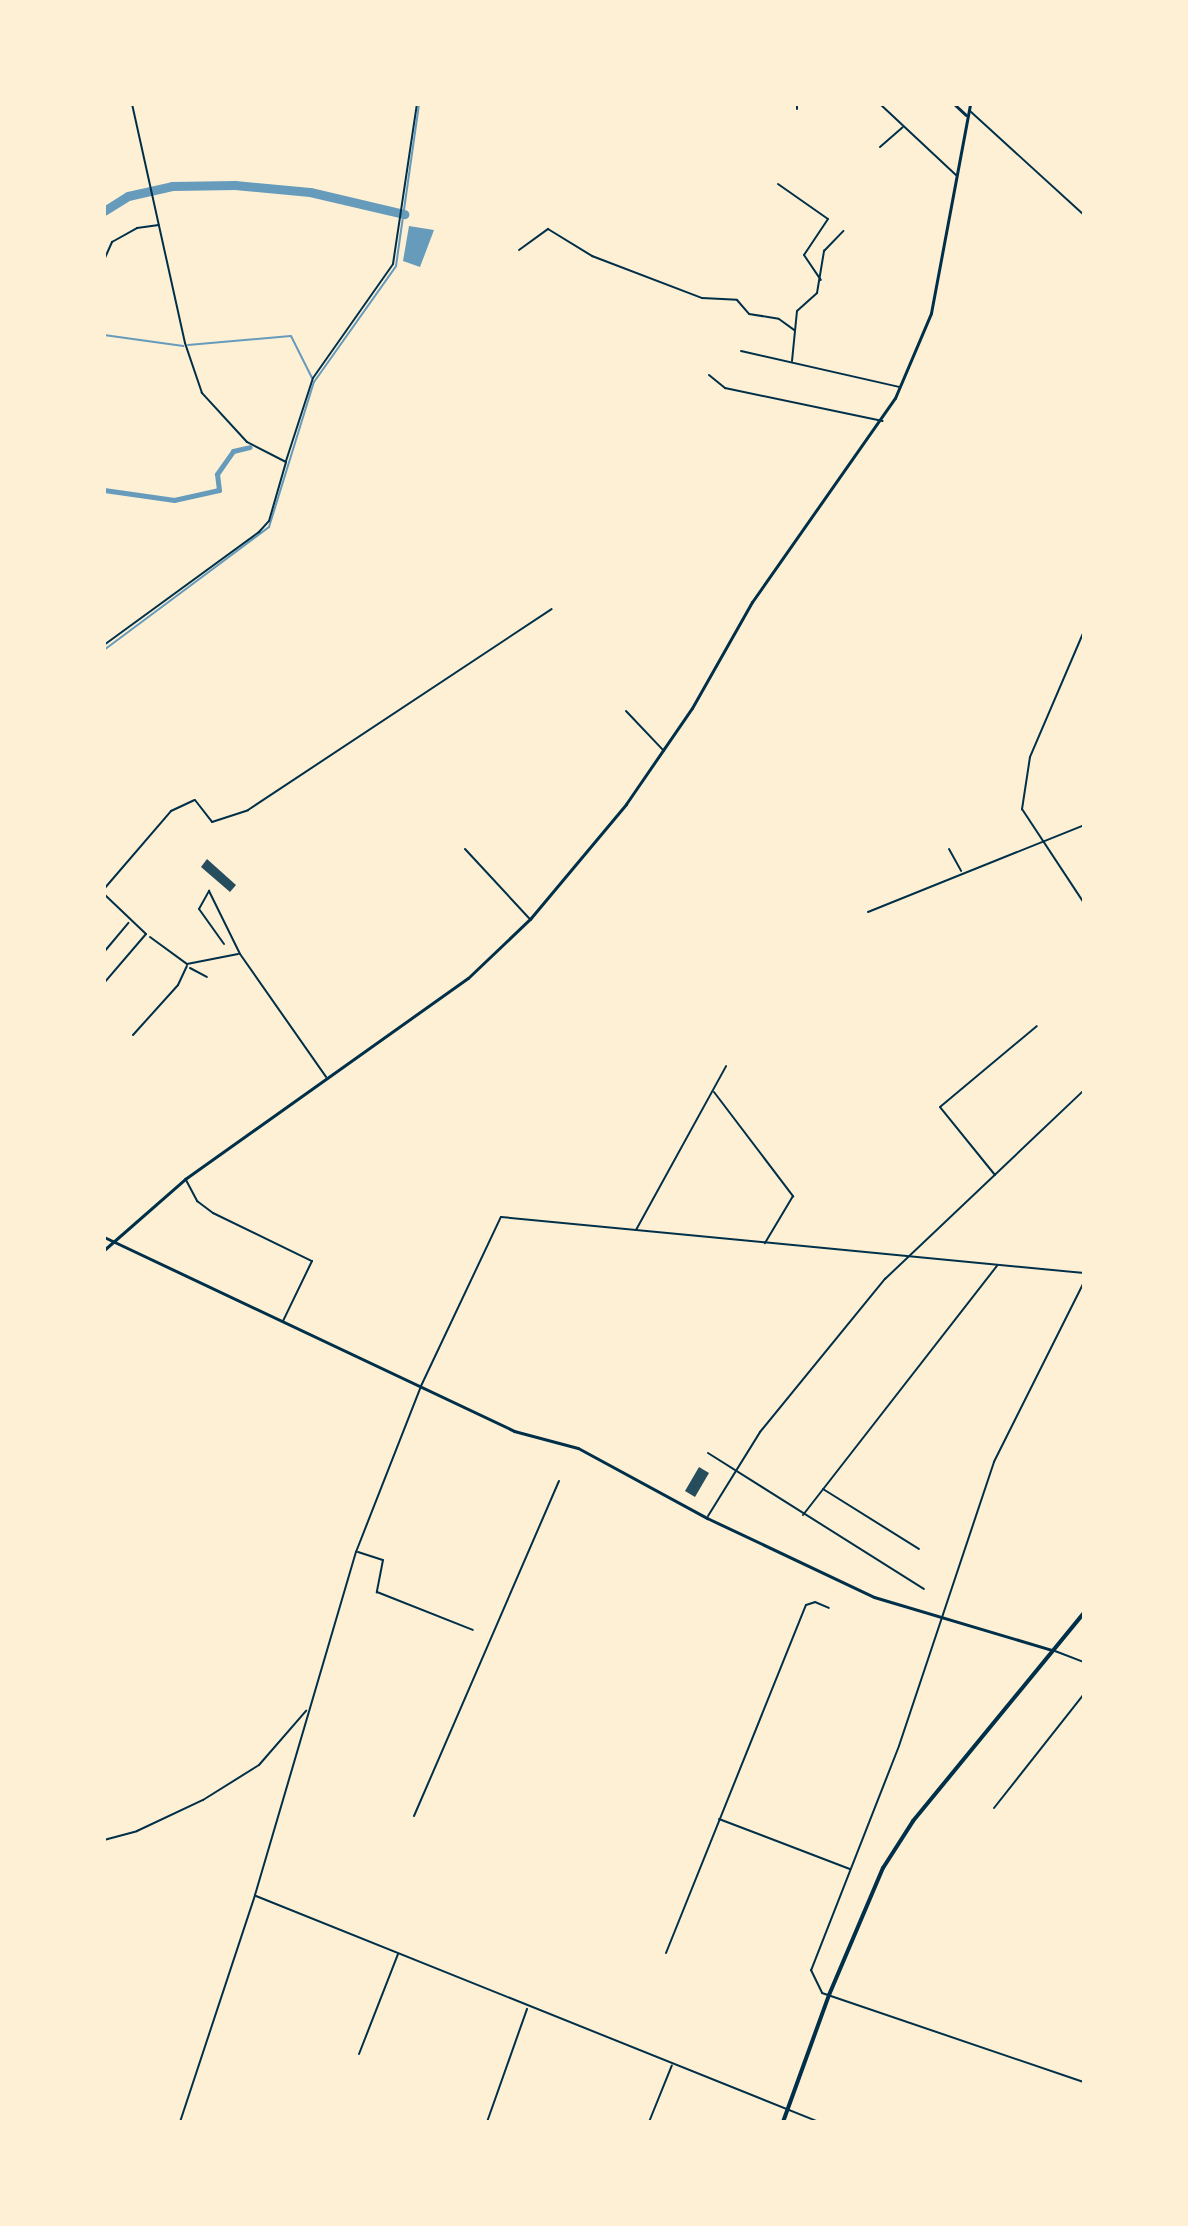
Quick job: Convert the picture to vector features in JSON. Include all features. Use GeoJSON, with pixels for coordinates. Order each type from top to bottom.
{"type":"FeatureCollection","features":[{"type":"Feature","properties":{"kind":"main road"},"geometry":{"type":"LineString","coordinates":[[783,2122],[829,1995],[883,1868],[913,1821],[1084,1613]]}},
{"type":"Feature","properties":{"kind":"street"},"geometry":{"type":"LineString","coordinates":[[132,104],[185,343],[203,395],[247,442],[286,462]]}},
{"type":"Feature","properties":{"kind":"street"},"geometry":{"type":"LineString","coordinates":[[104,645],[259,532],[269,521],[313,378],[393,264],[417,104]]}},
{"type":"Feature","properties":{"kind":"street"},"geometry":{"type":"LineString","coordinates":[[880,104],[957,176]]}},
{"type":"Feature","properties":{"kind":"street"},"geometry":{"type":"LineString","coordinates":[[954,104],[967,116]]}},
{"type":"Feature","properties":{"kind":"street"},"geometry":{"type":"LineString","coordinates":[[104,1250],[109,1241],[185,1179],[468,978],[530,919],[664,751],[752,602],[883,421],[900,387],[931,313],[970,104]]}},
{"type":"Feature","properties":{"kind":"street"},"geometry":{"type":"LineString","coordinates":[[969,110],[1084,215]]}},
{"type":"Feature","properties":{"kind":"street"},"geometry":{"type":"LineString","coordinates":[[880,147],[904,126]]}},
{"type":"Feature","properties":{"kind":"street"},"geometry":{"type":"LineString","coordinates":[[778,184],[828,219],[804,255],[822,281]]}},
{"type":"Feature","properties":{"kind":"street"},"geometry":{"type":"LineString","coordinates":[[104,260],[112,242],[137,228],[160,225]]}},
{"type":"Feature","properties":{"kind":"street"},"geometry":{"type":"LineString","coordinates":[[519,250],[548,229],[592,256],[702,298],[737,300],[749,314],[779,319],[794,330]]}},
{"type":"Feature","properties":{"kind":"street"},"geometry":{"type":"LineString","coordinates":[[791,362],[799,306],[817,293],[822,281],[824,251],[843,231]]}},
{"type":"Feature","properties":{"kind":"street"},"geometry":{"type":"LineString","coordinates":[[741,351],[900,387]]}},
{"type":"Feature","properties":{"kind":"street"},"geometry":{"type":"LineString","coordinates":[[709,375],[725,388],[883,421]]}},
{"type":"Feature","properties":{"kind":"street"},"geometry":{"type":"LineString","coordinates":[[104,889],[171,811],[195,800],[212,822],[248,810],[552,609]]}},
{"type":"Feature","properties":{"kind":"street"},"geometry":{"type":"LineString","coordinates":[[1084,631],[1030,757],[1022,790],[1022,809],[1084,903]]}},
{"type":"Feature","properties":{"kind":"street"},"geometry":{"type":"LineString","coordinates":[[626,711],[664,751]]}},
{"type":"Feature","properties":{"kind":"street"},"geometry":{"type":"LineString","coordinates":[[868,912],[962,871],[1084,825]]}},
{"type":"Feature","properties":{"kind":"street"},"geometry":{"type":"LineString","coordinates":[[465,849],[530,919]]}},
{"type":"Feature","properties":{"kind":"street"},"geometry":{"type":"LineString","coordinates":[[949,849],[962,871]]}},
{"type":"Feature","properties":{"kind":"street"},"geometry":{"type":"LineString","coordinates":[[224,944],[199,909],[209,891],[240,954],[327,1078]]}},
{"type":"Feature","properties":{"kind":"street"},"geometry":{"type":"LineString","coordinates":[[104,894],[129,922],[146,934],[104,983]]}},
{"type":"Feature","properties":{"kind":"street"},"geometry":{"type":"LineString","coordinates":[[104,952],[129,922]]}},
{"type":"Feature","properties":{"kind":"street"},"geometry":{"type":"LineString","coordinates":[[150,937],[207,977]]}},
{"type":"Feature","properties":{"kind":"street"},"geometry":{"type":"LineString","coordinates":[[187,964],[240,954]]}},
{"type":"Feature","properties":{"kind":"street"},"geometry":{"type":"LineString","coordinates":[[133,1035],[178,985],[187,964]]}},
{"type":"Feature","properties":{"kind":"street"},"geometry":{"type":"LineString","coordinates":[[996,1176],[940,1107],[1037,1026]]}},
{"type":"Feature","properties":{"kind":"street"},"geometry":{"type":"LineString","coordinates":[[635,1232],[726,1066]]}},
{"type":"Feature","properties":{"kind":"street"},"geometry":{"type":"LineString","coordinates":[[707,1518],[734,1469],[907,1256],[996,1176],[1084,1090]]}},
{"type":"Feature","properties":{"kind":"street"},"geometry":{"type":"LineString","coordinates":[[712,1091],[793,1196],[765,1244]]}},
{"type":"Feature","properties":{"kind":"street"},"geometry":{"type":"LineString","coordinates":[[185,1179],[197,1201],[213,1213],[312,1261],[282,1323]]}},
{"type":"Feature","properties":{"kind":"street"},"geometry":{"type":"LineString","coordinates":[[180,2122],[255,1895],[356,1552],[421,1386],[501,1217],[1084,1273]]}},
{"type":"Feature","properties":{"kind":"street"},"geometry":{"type":"LineString","coordinates":[[104,1237],[514,1431],[578,1448],[707,1518],[874,1597],[943,1621],[1052,1650],[1084,1662]]}},
{"type":"Feature","properties":{"kind":"street"},"geometry":{"type":"LineString","coordinates":[[803,1515],[998,1265]]}},
{"type":"Feature","properties":{"kind":"street"},"geometry":{"type":"LineString","coordinates":[[1084,1282],[994,1462],[943,1621],[811,1970],[811,1980],[829,1995],[1084,2082]]}},
{"type":"Feature","properties":{"kind":"street"},"geometry":{"type":"LineString","coordinates":[[708,1453],[924,1589]]}},
{"type":"Feature","properties":{"kind":"street"},"geometry":{"type":"LineString","coordinates":[[414,1816],[559,1481]]}},
{"type":"Feature","properties":{"kind":"street"},"geometry":{"type":"LineString","coordinates":[[822,1488],[919,1549]]}},
{"type":"Feature","properties":{"kind":"street"},"geometry":{"type":"LineString","coordinates":[[356,1552],[383,1560],[377,1592],[473,1630]]}},
{"type":"Feature","properties":{"kind":"street"},"geometry":{"type":"LineString","coordinates":[[666,1953],[806,1605],[815,1602],[829,1608]]}},
{"type":"Feature","properties":{"kind":"street"},"geometry":{"type":"LineString","coordinates":[[994,1808],[1084,1694]]}},
{"type":"Feature","properties":{"kind":"street"},"geometry":{"type":"LineString","coordinates":[[104,1840],[137,1831],[203,1800],[259,1765],[307,1710]]}},
{"type":"Feature","properties":{"kind":"street"},"geometry":{"type":"LineString","coordinates":[[719,1819],[851,1870]]}},
{"type":"Feature","properties":{"kind":"street"},"geometry":{"type":"LineString","coordinates":[[255,1895],[528,2008],[819,2122]]}},
{"type":"Feature","properties":{"kind":"street"},"geometry":{"type":"LineString","coordinates":[[359,2054],[399,1954]]}},
{"type":"Feature","properties":{"kind":"street"},"geometry":{"type":"LineString","coordinates":[[487,2122],[528,2008]]}},
{"type":"Feature","properties":{"kind":"street"},"geometry":{"type":"LineString","coordinates":[[649,2122],[672,2065]]}},
{"type":"Feature","properties":{"kind":"water"},"geometry":{"type":"Polygon","coordinates":[[[409,226],[434,230],[420,267],[403,261],[409,226]]]}},
{"type":"Feature","properties":{"kind":"building"},"geometry":{"type":"Polygon","coordinates":[[[207,859],[236,885],[230,892],[201,867],[207,859]]]}},
{"type":"Feature","properties":{"kind":"building"},"geometry":{"type":"Polygon","coordinates":[[[699,1467],[709,1473],[695,1497],[685,1491],[699,1467]]]}},
{"type":"Feature","properties":{"kind":"waterway"},"geometry":{"type":"LineString","coordinates":[[104,650],[269,527],[314,382],[396,266],[419,104]]}},
{"type":"Feature","properties":{"kind":"waterway"},"geometry":{"type":"LineString","coordinates":[[104,211],[128,196],[172,186],[235,185],[310,192],[404,214]]}},
{"type":"Feature","properties":{"kind":"waterway"},"geometry":{"type":"LineString","coordinates":[[104,335],[183,346]]}},
{"type":"Feature","properties":{"kind":"waterway"},"geometry":{"type":"LineString","coordinates":[[188,345],[291,336],[312,378]]}},
{"type":"Feature","properties":{"kind":"waterway"},"geometry":{"type":"LineString","coordinates":[[104,490],[174,500],[219,490],[217,474],[233,451],[250,447]]}}]}
